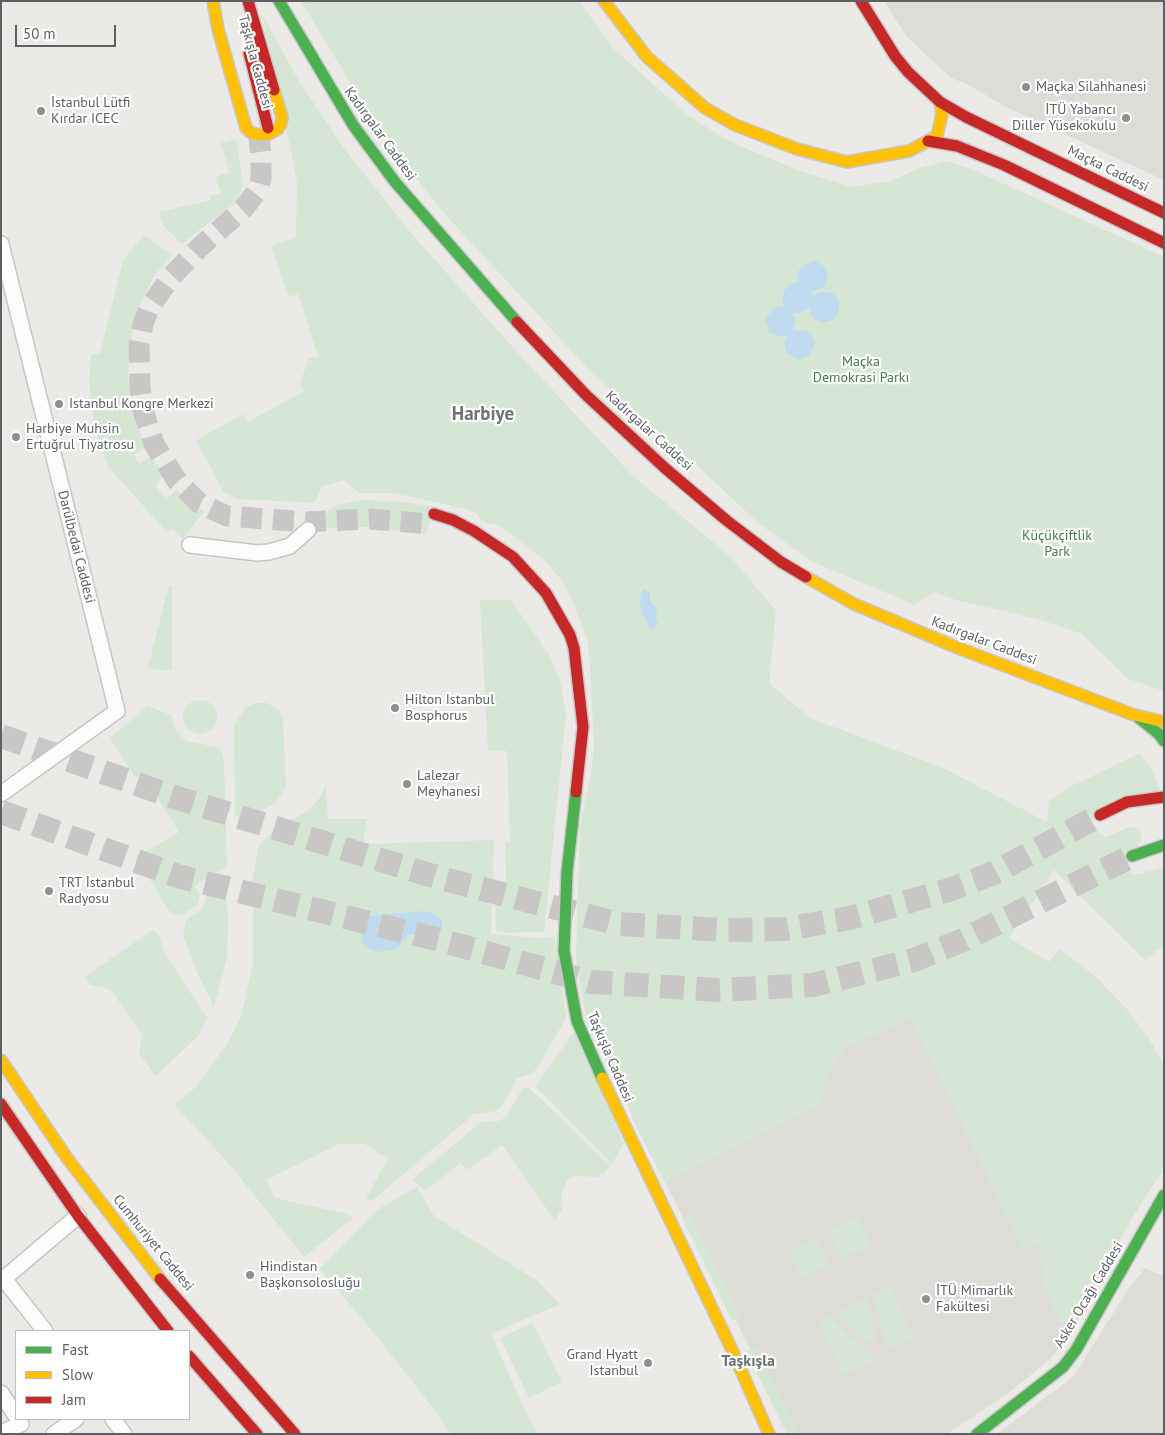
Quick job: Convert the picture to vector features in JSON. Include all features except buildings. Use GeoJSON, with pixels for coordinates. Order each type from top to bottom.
{"type":"FeatureCollection","features":[{"type":"Feature","properties":{"kind":"main road"},"geometry":{"type":"LineString","coordinates":[[213,1],[246,128],[258,135],[269,134],[278,130],[282,117],[248,1]]}},
{"type":"Feature","properties":{"kind":"main road","name":"Taşkışla Caddesi"},"geometry":{"type":"LineString","coordinates":[[223,1],[230,25]]}},
{"type":"Feature","properties":{"kind":"main road","name":"Kadırgalar Caddesi"},"geometry":{"type":"LineString","coordinates":[[279,1],[354,125],[395,182],[440,236],[501,306],[586,395],[666,469],[726,520],[781,562],[854,604],[958,648],[1134,715]]}},
{"type":"Feature","properties":{"kind":"main road"},"geometry":{"type":"LineString","coordinates":[[604,1],[646,57],[705,108],[735,125],[797,149],[847,162],[895,154],[932,139],[946,131],[959,113]]}},
{"type":"Feature","properties":{"kind":"main road","name":"Maçka Caddesi"},"geometry":{"type":"LineString","coordinates":[[861,1],[895,56],[908,72],[940,102],[1164,212]]}},
{"type":"Feature","properties":{"kind":"main road","name":"Taşkışla Caddesi"},"geometry":{"type":"LineString","coordinates":[[240,43],[263,130]]}},
{"type":"Feature","properties":{"kind":"main road"},"geometry":{"type":"LineString","coordinates":[[932,139],[942,114],[940,102]]}},
{"type":"Feature","properties":{"kind":"main road"},"geometry":{"type":"LineString","coordinates":[[932,139],[957,146],[1004,164],[1164,243]]}},
{"type":"Feature","properties":{"kind":"main road","name":"Taşkışla Caddesi"},"geometry":{"type":"LineString","coordinates":[[432,519],[472,542],[506,566],[522,582],[542,607],[574,662],[582,707],[583,728],[567,872],[564,951],[571,995],[583,1036],[619,1118],[732,1350],[769,1434]]}},
{"type":"Feature","properties":{"kind":"main road"},"geometry":{"type":"LineString","coordinates":[[1134,715],[1164,722]]}},
{"type":"Feature","properties":{"kind":"main road"},"geometry":{"type":"LineString","coordinates":[[1134,715],[1159,734],[1164,741]]}},
{"type":"Feature","properties":{"kind":"main road"},"geometry":{"type":"LineString","coordinates":[[1100,815],[1127,802],[1164,797]]}},
{"type":"Feature","properties":{"kind":"main road"},"geometry":{"type":"LineString","coordinates":[[1132,856],[1164,845]]}},
{"type":"Feature","properties":{"kind":"main road","name":"Cumhuriyet Caddesi"},"geometry":{"type":"LineString","coordinates":[[1,1060],[66,1158],[151,1268],[295,1434]]}},
{"type":"Feature","properties":{"kind":"main road"},"geometry":{"type":"LineString","coordinates":[[1,1104],[78,1216],[126,1280],[167,1330]]}},
{"type":"Feature","properties":{"kind":"main road","name":"Asker Ocağı Caddesi"},"geometry":{"type":"LineString","coordinates":[[977,1434],[1063,1367],[1076,1350],[1164,1195]]}},
{"type":"Feature","properties":{"kind":"main road","name":"Taşkışla Caddesi"},"geometry":{"type":"LineString","coordinates":[[732,1350],[754,1380],[782,1434]]}},
{"type":"Feature","properties":{"kind":"main road"},"geometry":{"type":"LineString","coordinates":[[190,1357],[257,1434]]}},
{"type":"Feature","properties":{"kind":"main road"},"geometry":{"type":"LineString","coordinates":[[250,1380],[285,1403]]}},
{"type":"Feature","properties":{"kind":"street","name":"Darülbedai Caddesi"},"geometry":{"type":"LineString","coordinates":[[1,244],[117,711],[1,794]]}},
{"type":"Feature","properties":{"kind":"street"},"geometry":{"type":"LineString","coordinates":[[190,545],[256,553],[269,552],[290,546],[308,530]]}},
{"type":"Feature","properties":{"kind":"street"},"geometry":{"type":"LineString","coordinates":[[44,1330],[3,1280],[78,1216]]}},
{"type":"Feature","properties":{"kind":"street"},"geometry":{"type":"LineString","coordinates":[[1,1392],[15,1414]]}},
{"type":"Feature","properties":{"kind":"street"},"geometry":{"type":"LineString","coordinates":[[54,1434],[75,1420]]}},
{"type":"Feature","properties":{"kind":"street"},"geometry":{"type":"LineString","coordinates":[[114,1420],[124,1434]]}},
{"type":"Feature","properties":{"kind":"street"},"geometry":{"type":"LineString","coordinates":[[1,1433],[21,1423]]}},
{"type":"Feature","properties":{"kind":"shaded area"},"geometry":{"type":"Polygon","coordinates":[[[884,1],[1164,1],[1164,180],[1004,106],[967,84],[951,78],[907,37],[884,1]]]}},
{"type":"Feature","properties":{"kind":"shaded area","name":"İTÜ Mimarlık Fakültesi"},"geometry":{"type":"Polygon","coordinates":[[[1009,938],[1049,962],[1060,949],[1097,978],[1128,1011],[1149,1039],[1164,1065],[1164,1169],[1133,1216],[1068,1338],[1050,1359],[1011,1391],[947,1434],[794,1434],[631,1116],[1009,938]]]}},
{"type":"Feature","properties":{"kind":"shaded area"},"geometry":{"type":"Polygon","coordinates":[[[1145,1268],[1164,1276],[1164,1434],[997,1434],[1073,1377],[1129,1288],[1145,1268]]]}},
{"type":"Feature","properties":{"kind":"green space","name":"Maçka Demokrasi Parkı"},"geometry":{"type":"Polygon","coordinates":[[[301,1],[579,1],[613,48],[687,115],[729,141],[797,170],[852,187],[891,181],[919,168],[946,161],[974,170],[1164,257],[1164,691],[1128,679],[1082,634],[1038,619],[956,600],[934,592],[915,605],[813,562],[757,522],[704,472],[590,371],[443,212],[381,134],[301,1]]]}},
{"type":"Feature","properties":{"kind":"green space"},"geometry":{"type":"Polygon","coordinates":[[[262,14],[300,83],[346,151],[411,233],[519,354],[633,476],[731,557],[776,611],[769,683],[810,718],[943,768],[1047,822],[1049,801],[1066,789],[1140,753],[1152,769],[1160,790],[1091,820],[1100,834],[1106,837],[1129,827],[1137,828],[1141,832],[1141,841],[1126,864],[1131,874],[1139,874],[1164,867],[1164,945],[1145,960],[1054,870],[1009,938],[1049,962],[1060,949],[1097,978],[1128,1011],[1149,1039],[1164,1067],[1164,1169],[1133,1216],[1068,1338],[1042,1281],[1041,1243],[1024,1251],[911,1018],[846,1048],[835,1061],[827,1076],[821,1104],[665,1182],[586,1018],[576,959],[580,826],[590,780],[594,747],[590,665],[587,638],[575,608],[564,583],[546,562],[513,535],[493,523],[489,524],[479,518],[478,514],[467,509],[393,493],[359,493],[344,480],[321,487],[315,503],[238,499],[223,491],[196,440],[244,414],[248,422],[304,391],[300,383],[309,358],[318,356],[298,294],[289,297],[271,246],[296,237],[297,181],[262,14]]]}},
{"type":"Feature","properties":{"kind":"green space"},"geometry":{"type":"Polygon","coordinates":[[[236,139],[243,184],[237,201],[182,244],[163,225],[159,212],[211,200],[210,196],[221,193],[215,177],[229,172],[221,143],[236,139]]]}},
{"type":"Feature","properties":{"kind":"green space"},"geometry":{"type":"Polygon","coordinates":[[[144,235],[172,255],[155,275],[140,304],[134,324],[129,354],[128,378],[136,425],[147,446],[134,455],[139,464],[151,457],[165,474],[155,486],[167,499],[176,490],[204,511],[183,539],[172,529],[167,532],[108,466],[94,424],[89,382],[91,357],[92,354],[100,353],[123,260],[144,235]]]}},
{"type":"Feature","properties":{"kind":"green space"},"geometry":{"type":"Polygon","coordinates":[[[360,500],[405,502],[434,507],[426,534],[370,527],[329,528],[326,525],[324,517],[329,509],[337,505],[360,500]]]}},
{"type":"Feature","properties":{"kind":"green space"},"geometry":{"type":"Polygon","coordinates":[[[169,585],[172,586],[172,671],[148,668],[169,585]]]}},
{"type":"Feature","properties":{"kind":"green space"},"geometry":{"type":"Polygon","coordinates":[[[480,600],[511,600],[551,658],[561,684],[566,715],[544,932],[507,933],[496,931],[495,882],[506,882],[505,842],[510,841],[507,751],[488,751],[480,600]]]}},
{"type":"Feature","properties":{"kind":"green space"},"geometry":{"type":"Polygon","coordinates":[[[200,700],[212,705],[217,717],[212,729],[200,734],[188,729],[183,717],[188,705],[200,700]]]}},
{"type":"Feature","properties":{"kind":"green space"},"geometry":{"type":"Polygon","coordinates":[[[255,703],[267,703],[279,710],[283,719],[286,788],[274,804],[243,820],[235,814],[234,725],[246,707],[255,703]]]}},
{"type":"Feature","properties":{"kind":"green space"},"geometry":{"type":"Polygon","coordinates":[[[148,706],[171,715],[175,729],[185,740],[216,747],[222,752],[224,761],[227,866],[194,886],[200,895],[198,904],[182,916],[170,912],[136,857],[179,832],[144,776],[135,777],[110,738],[148,706]]]}},
{"type":"Feature","properties":{"kind":"green space"},"geometry":{"type":"Polygon","coordinates":[[[326,787],[328,819],[367,819],[363,844],[494,840],[491,934],[539,938],[555,937],[566,1018],[538,1067],[532,1074],[517,1078],[502,1106],[496,1111],[474,1114],[372,1201],[366,1198],[388,1159],[365,1144],[339,1144],[266,1180],[275,1198],[348,1214],[353,1218],[304,1257],[229,1164],[174,1104],[196,1087],[227,1044],[241,1017],[253,963],[253,877],[259,845],[271,833],[309,810],[326,787]]]}},
{"type":"Feature","properties":{"kind":"green space"},"geometry":{"type":"Polygon","coordinates":[[[224,878],[228,915],[227,958],[214,1006],[198,975],[183,935],[186,920],[203,908],[208,888],[224,878]]]}},
{"type":"Feature","properties":{"kind":"green space"},"geometry":{"type":"Polygon","coordinates":[[[154,929],[161,939],[162,949],[207,1018],[199,1035],[156,1076],[139,1054],[142,1034],[110,989],[91,985],[84,977],[154,929]]]}},
{"type":"Feature","properties":{"kind":"green space"},"geometry":{"type":"Polygon","coordinates":[[[574,1032],[624,1143],[612,1164],[535,1086],[574,1032]]]}},
{"type":"Feature","properties":{"kind":"green space"},"geometry":{"type":"Polygon","coordinates":[[[528,1087],[610,1165],[604,1174],[596,1177],[574,1176],[567,1180],[561,1196],[563,1207],[555,1221],[502,1145],[467,1170],[460,1163],[425,1191],[413,1179],[481,1122],[499,1121],[506,1117],[522,1089],[528,1087]]]}},
{"type":"Feature","properties":{"kind":"green space"},"geometry":{"type":"Polygon","coordinates":[[[417,1187],[434,1216],[538,1281],[560,1304],[491,1334],[525,1411],[538,1434],[450,1434],[433,1408],[374,1333],[320,1269],[377,1210],[417,1187]]]}},
{"type":"Feature","properties":{"kind":"green space"},"geometry":{"type":"Polygon","coordinates":[[[690,1214],[740,1316],[732,1320],[682,1218],[690,1214]]]}},
{"type":"Feature","properties":{"kind":"green space"},"geometry":{"type":"Polygon","coordinates":[[[857,1217],[870,1245],[842,1259],[828,1231],[857,1217]]]}},
{"type":"Feature","properties":{"kind":"green space"},"geometry":{"type":"Polygon","coordinates":[[[817,1239],[829,1264],[801,1278],[789,1252],[817,1239]]]}},
{"type":"Feature","properties":{"kind":"green space"},"geometry":{"type":"Polygon","coordinates":[[[889,1286],[914,1337],[887,1350],[874,1294],[889,1286]]]}},
{"type":"Feature","properties":{"kind":"green space"},"geometry":{"type":"Polygon","coordinates":[[[867,1298],[876,1340],[869,1343],[837,1313],[867,1298]]]}},
{"type":"Feature","properties":{"kind":"green space"},"geometry":{"type":"Polygon","coordinates":[[[829,1317],[874,1361],[844,1375],[819,1322],[829,1317]]]}},
{"type":"Feature","properties":{"kind":"green space"},"geometry":{"type":"Polygon","coordinates":[[[533,1323],[562,1382],[529,1398],[500,1338],[533,1323]]]}},
{"type":"Feature","properties":{"kind":"green space"},"geometry":{"type":"Polygon","coordinates":[[[755,1347],[798,1434],[787,1434],[746,1351],[755,1347]]]}},
{"type":"Feature","properties":{"kind":"water"},"geometry":{"type":"Polygon","coordinates":[[[815,261],[824,266],[828,276],[825,286],[812,292],[813,296],[822,292],[832,293],[839,301],[839,311],[833,320],[823,323],[814,319],[809,308],[801,313],[793,313],[796,321],[793,330],[807,331],[811,334],[815,344],[808,357],[798,360],[786,352],[784,343],[787,335],[779,337],[770,333],[765,320],[773,308],[784,306],[782,301],[784,291],[790,284],[798,282],[797,274],[802,265],[815,261]]]}},
{"type":"Feature","properties":{"kind":"water"},"geometry":{"type":"Polygon","coordinates":[[[644,589],[650,593],[650,601],[657,608],[656,617],[658,623],[652,629],[649,628],[642,613],[640,602],[644,589]]]}},
{"type":"Feature","properties":{"kind":"water"},"geometry":{"type":"Polygon","coordinates":[[[425,911],[435,914],[442,921],[442,928],[433,939],[408,934],[397,949],[378,952],[369,949],[362,943],[361,926],[368,916],[425,911]]]}},
{"type":"Feature","properties":{"kind":"tunnel"},"geometry":{"type":"LineString","coordinates":[[258,131],[261,154],[261,179],[258,190],[244,208],[200,247],[171,277],[149,308],[143,324],[139,344],[140,388],[143,410],[154,444],[177,481],[199,503],[227,516],[306,522],[370,519],[431,524]]}},
{"type":"Feature","properties":{"kind":"tunnel"},"geometry":{"type":"LineString","coordinates":[[1,736],[177,798],[436,877],[619,924],[723,930],[785,929],[850,918],[949,890],[994,873],[1100,815]]}},
{"type":"Feature","properties":{"kind":"tunnel"},"geometry":{"type":"LineString","coordinates":[[1,812],[181,877],[440,940],[591,982],[718,990],[813,985],[914,960],[963,940],[1132,856]]}},
{"type":"Feature","properties":{"kind":"traffic: fast"},"geometry":{"type":"LineString","coordinates":[[279,1],[353,125],[395,182],[517,322]]}},
{"type":"Feature","properties":{"kind":"traffic: fast"},"geometry":{"type":"LineString","coordinates":[[1139,718],[1159,734],[1164,741]]}},
{"type":"Feature","properties":{"kind":"traffic: fast"},"geometry":{"type":"LineString","coordinates":[[576,792],[567,872],[564,951],[577,1021],[602,1078]]}},
{"type":"Feature","properties":{"kind":"traffic: fast"},"geometry":{"type":"LineString","coordinates":[[1132,856],[1164,845]]}},
{"type":"Feature","properties":{"kind":"traffic: fast"},"geometry":{"type":"LineString","coordinates":[[977,1434],[1063,1367],[1076,1350],[1164,1195]]}},
{"type":"Feature","properties":{"kind":"traffic: slow"},"geometry":{"type":"LineString","coordinates":[[213,1],[218,29],[246,128],[250,132],[258,135],[269,134],[278,129],[281,124],[282,117],[274,90]]}},
{"type":"Feature","properties":{"kind":"traffic: slow"},"geometry":{"type":"LineString","coordinates":[[604,1],[647,57],[705,108],[735,125],[797,149],[847,162],[909,151],[937,136],[942,114],[940,102]]}},
{"type":"Feature","properties":{"kind":"traffic: slow"},"geometry":{"type":"LineString","coordinates":[[806,577],[854,604],[958,648],[1134,715],[1164,722]]}},
{"type":"Feature","properties":{"kind":"traffic: slow"},"geometry":{"type":"LineString","coordinates":[[1,1060],[67,1158],[160,1279]]}},
{"type":"Feature","properties":{"kind":"traffic: slow"},"geometry":{"type":"LineString","coordinates":[[602,1078],[732,1350],[769,1434]]}},
{"type":"Feature","properties":{"kind":"traffic: jam"},"geometry":{"type":"LineString","coordinates":[[248,1],[274,90]]}},
{"type":"Feature","properties":{"kind":"traffic: jam"},"geometry":{"type":"LineString","coordinates":[[861,1],[895,56],[908,72],[940,102],[966,117],[1164,213]]}},
{"type":"Feature","properties":{"kind":"traffic: jam"},"geometry":{"type":"LineString","coordinates":[[249,53],[268,128]]}},
{"type":"Feature","properties":{"kind":"traffic: jam"},"geometry":{"type":"LineString","coordinates":[[928,141],[957,146],[1004,165],[1164,243]]}},
{"type":"Feature","properties":{"kind":"traffic: jam"},"geometry":{"type":"LineString","coordinates":[[517,322],[586,395],[666,469],[726,520],[781,562],[806,577]]}},
{"type":"Feature","properties":{"kind":"traffic: jam"},"geometry":{"type":"LineString","coordinates":[[434,514],[453,520],[474,531],[513,557],[546,593],[570,635],[574,648],[583,727],[576,792]]}},
{"type":"Feature","properties":{"kind":"traffic: jam"},"geometry":{"type":"LineString","coordinates":[[1100,815],[1127,802],[1164,797]]}},
{"type":"Feature","properties":{"kind":"traffic: jam"},"geometry":{"type":"LineString","coordinates":[[1,1104],[78,1216],[167,1330]]}},
{"type":"Feature","properties":{"kind":"traffic: jam"},"geometry":{"type":"LineString","coordinates":[[160,1279],[295,1434]]}},
{"type":"Feature","properties":{"kind":"traffic: jam"},"geometry":{"type":"LineString","coordinates":[[190,1357],[257,1434]]}},
{"type":"Feature","properties":{"kind":"place","name":"Maçka Silahhanesi"},"geometry":{"type":"Point","coordinates":[1026,87]}},
{"type":"Feature","properties":{"kind":"place","name":"İstanbul Lütfi Kırdar ICEC"},"geometry":{"type":"Point","coordinates":[41,111]}},
{"type":"Feature","properties":{"kind":"place","name":"İTÜ Yabancı Diller Yüsekokulu"},"geometry":{"type":"Point","coordinates":[1126,118]}},
{"type":"Feature","properties":{"kind":"place","name":"Istanbul Kongre Merkezi"},"geometry":{"type":"Point","coordinates":[59,404]}},
{"type":"Feature","properties":{"kind":"place","name":"Harbiye Muhsin Ertuğrul Tiyatrosu"},"geometry":{"type":"Point","coordinates":[16,437]}},
{"type":"Feature","properties":{"kind":"place","name":"Hilton Istanbul Bosphorus"},"geometry":{"type":"Point","coordinates":[395,708]}},
{"type":"Feature","properties":{"kind":"place","name":"Lalezar Meyhanesi"},"geometry":{"type":"Point","coordinates":[407,784]}},
{"type":"Feature","properties":{"kind":"place","name":"TRT İstanbul Radyosu"},"geometry":{"type":"Point","coordinates":[49,891]}},
{"type":"Feature","properties":{"kind":"place","name":"Hindistan Başkonsolosluğu"},"geometry":{"type":"Point","coordinates":[250,1275]}},
{"type":"Feature","properties":{"kind":"place","name":"İTÜ Mimarlık Fakültesi"},"geometry":{"type":"Point","coordinates":[926,1299]}},
{"type":"Feature","properties":{"kind":"place","name":"Grand Hyatt Istanbul"},"geometry":{"type":"Point","coordinates":[648,1363]}},
{"type":"Feature","properties":{"kind":"district","name":"Harbiye"},"geometry":{"type":"Point","coordinates":[483,415]}},
{"type":"Feature","properties":{"kind":"district","name":"Taşkışla"},"geometry":{"type":"Point","coordinates":[748,1361]}},
{"type":"Feature","properties":{"kind":"park label","name":"Küçükçiftlik Park"},"geometry":{"type":"Point","coordinates":[1057,544]}}]}
